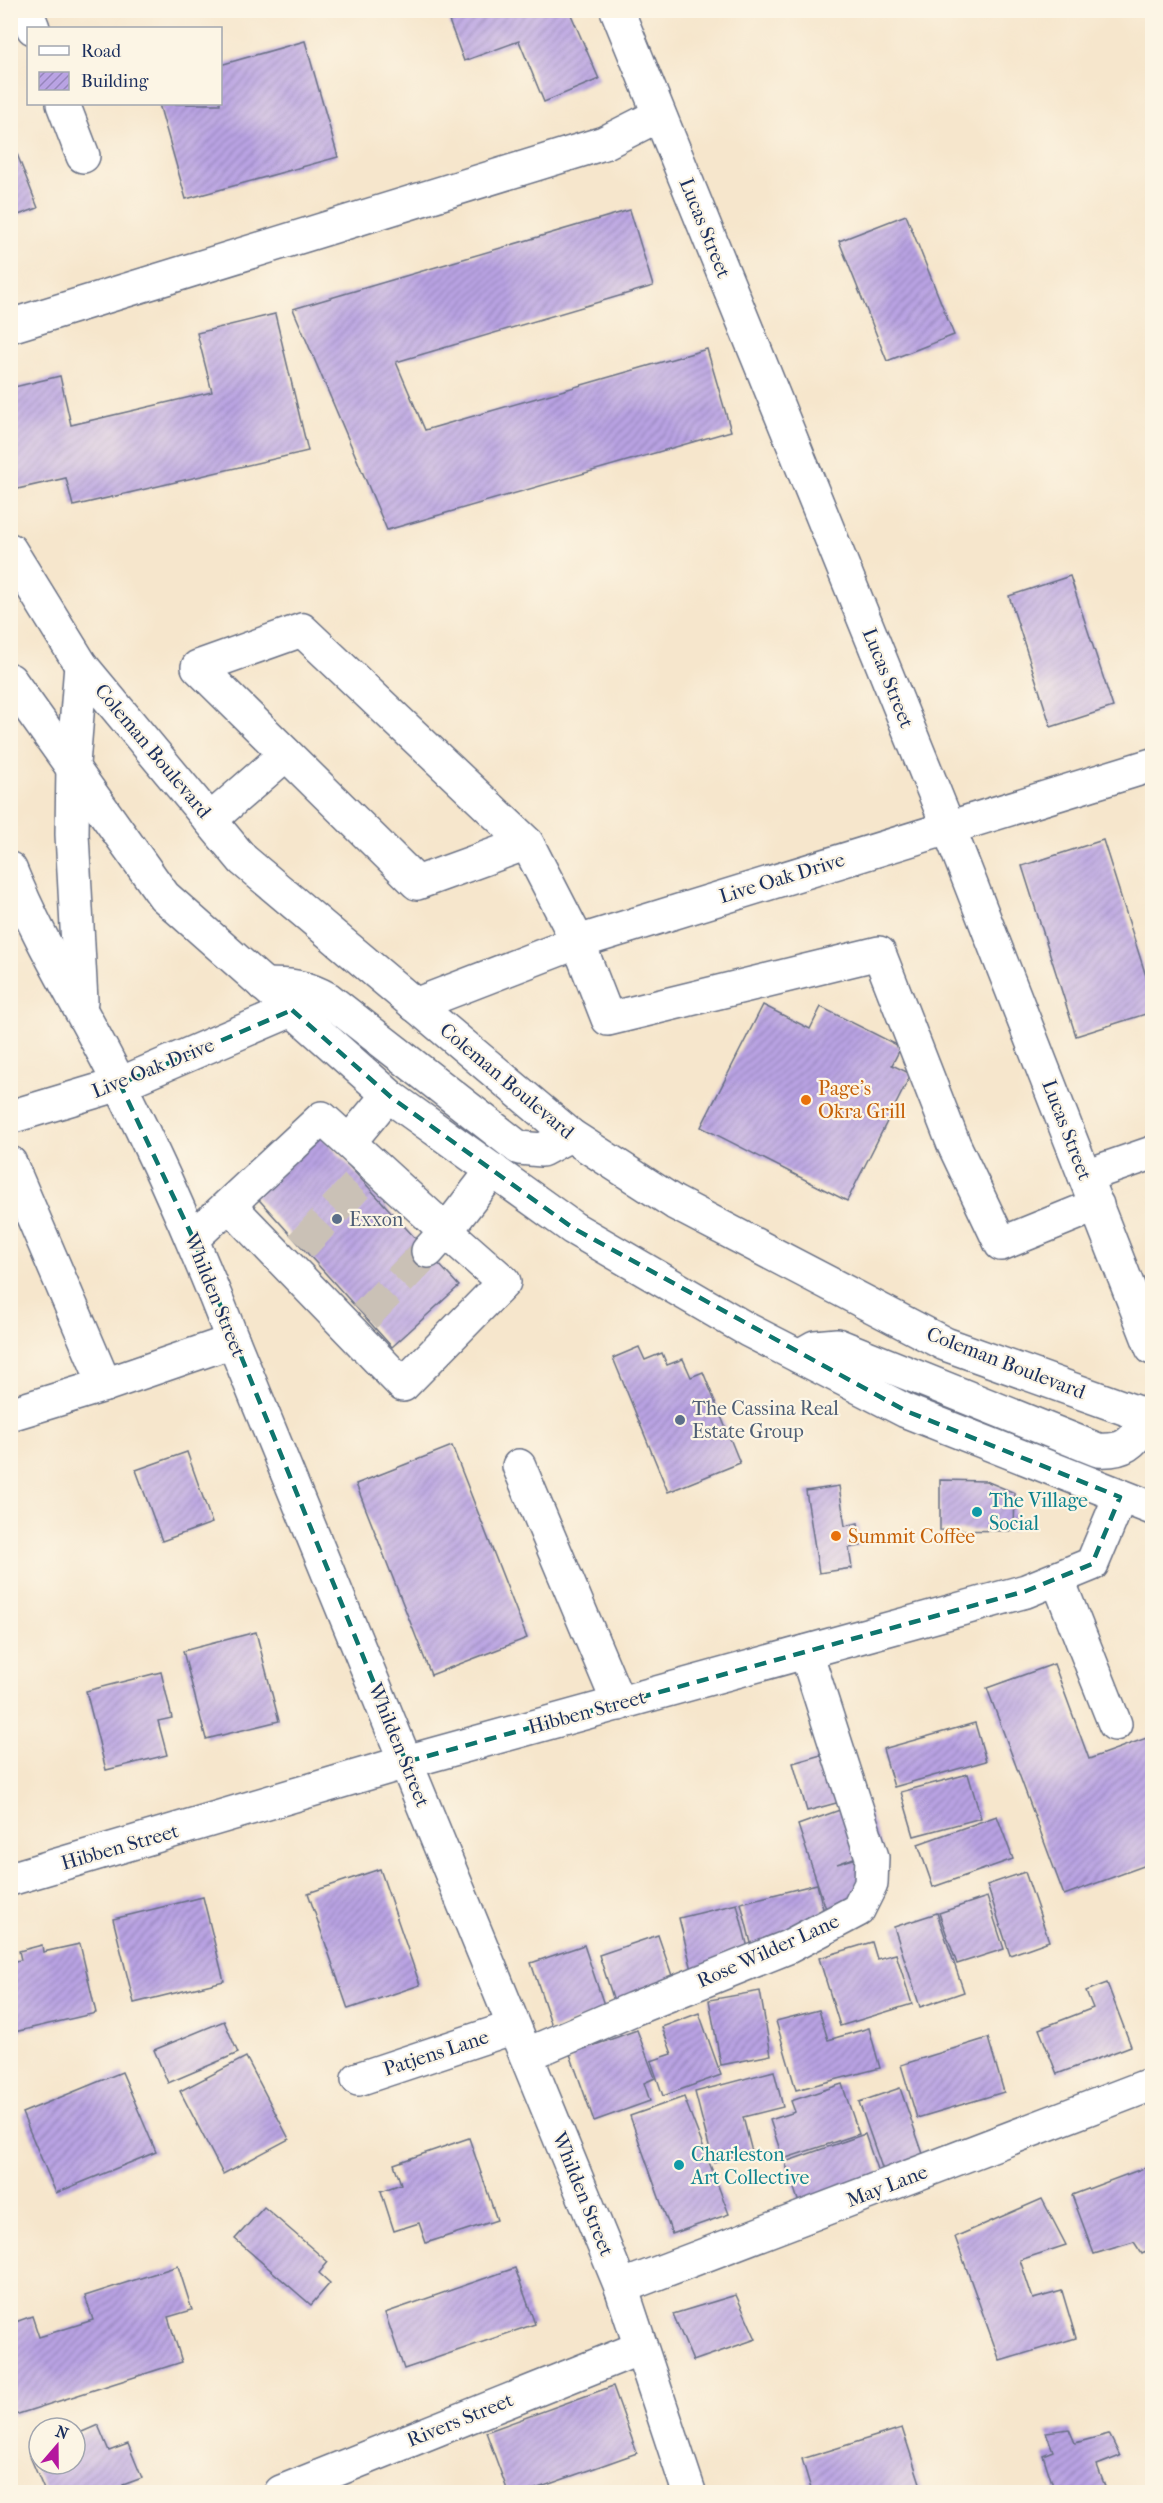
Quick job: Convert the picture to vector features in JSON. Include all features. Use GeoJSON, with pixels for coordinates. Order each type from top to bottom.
{"type":"FeatureCollection","features":[{"type":"Feature","properties":{"kind":"street"},"geometry":{"type":"LineString","coordinates":[[26,10],[33,27]]}},
{"type":"Feature","properties":{"kind":"street","name":"Lucas Street"},"geometry":{"type":"LineString","coordinates":[[617,10],[948,826],[1152,1348]]}},
{"type":"Feature","properties":{"kind":"street"},"geometry":{"type":"LineString","coordinates":[[63,105],[83,156]]}},
{"type":"Feature","properties":{"kind":"street"},"geometry":{"type":"LineString","coordinates":[[10,326],[604,143],[659,115]]}},
{"type":"Feature","properties":{"kind":"street","name":"Coleman Boulevard"},"geometry":{"type":"LineString","coordinates":[[10,550],[81,665],[243,860],[570,1135],[675,1203],[945,1344],[1152,1418]]}},
{"type":"Feature","properties":{"kind":"street"},"geometry":{"type":"LineString","coordinates":[[527,843],[417,883],[198,667],[302,630],[527,843],[578,942],[608,1020],[879,953],[954,1145],[1001,1244],[1152,1153]]}},
{"type":"Feature","properties":{"kind":"street","name":"Whilden Street"},"geometry":{"type":"LineString","coordinates":[[81,665],[73,764],[72,834],[81,1008]]}},
{"type":"Feature","properties":{"kind":"street"},"geometry":{"type":"LineString","coordinates":[[10,680],[73,764],[164,896],[388,1095],[573,1228],[748,1330],[906,1411],[1152,1508]]}},
{"type":"Feature","properties":{"kind":"street"},"geometry":{"type":"LineString","coordinates":[[210,820],[286,754]]}},
{"type":"Feature","properties":{"kind":"street","name":"Live Oak Drive"},"geometry":{"type":"LineString","coordinates":[[415,1005],[578,942],[948,826],[1152,765]]}},
{"type":"Feature","properties":{"kind":"street","name":"Whilden Street"},"geometry":{"type":"LineString","coordinates":[[10,869],[20,920],[81,1008],[194,1238],[233,1341],[621,2287],[689,2493]]}},
{"type":"Feature","properties":{"kind":"street"},"geometry":{"type":"LineString","coordinates":[[264,985],[294,985],[309,988],[328,999],[519,1148],[542,1150],[570,1135]]}},
{"type":"Feature","properties":{"kind":"street","name":"Live Oak Drive"},"geometry":{"type":"LineString","coordinates":[[10,1117],[120,1084],[292,1010]]}},
{"type":"Feature","properties":{"kind":"street"},"geometry":{"type":"LineString","coordinates":[[350,1141],[388,1095]]}},
{"type":"Feature","properties":{"kind":"street"},"geometry":{"type":"LineString","coordinates":[[194,1238],[229,1204],[322,1118],[350,1141],[369,1173],[437,1241],[504,1282],[403,1385],[358,1323],[292,1254],[229,1204]]}},
{"type":"Feature","properties":{"kind":"street"},"geometry":{"type":"LineString","coordinates":[[10,1162],[105,1385]]}},
{"type":"Feature","properties":{"kind":"street"},"geometry":{"type":"LineString","coordinates":[[437,1241],[493,1170]]}},
{"type":"Feature","properties":{"kind":"street"},"geometry":{"type":"LineString","coordinates":[[10,1414],[105,1385],[233,1341]]}},
{"type":"Feature","properties":{"kind":"street"},"geometry":{"type":"LineString","coordinates":[[799,1356],[816,1347],[837,1345],[1098,1450],[1115,1451],[1129,1445],[1152,1418]]}},
{"type":"Feature","properties":{"kind":"street"},"geometry":{"type":"LineString","coordinates":[[519,1466],[619,1704]]}},
{"type":"Feature","properties":{"kind":"street","name":"Hibben Street"},"geometry":{"type":"LineString","coordinates":[[12,1871],[1026,1592],[1092,1564],[1120,1497]]}},
{"type":"Feature","properties":{"kind":"street"},"geometry":{"type":"LineString","coordinates":[[1058,1580],[1115,1724]]}},
{"type":"Feature","properties":{"kind":"street","name":"Rose Wilder Lane"},"geometry":{"type":"LineString","coordinates":[[520,2041],[633,2009],[788,1947],[858,1910],[871,1884],[872,1857],[806,1652]]}},
{"type":"Feature","properties":{"kind":"street","name":"Patjens Lane"},"geometry":{"type":"LineString","coordinates":[[358,2079],[520,2041]]}},
{"type":"Feature","properties":{"kind":"street","name":"May Lane"},"geometry":{"type":"LineString","coordinates":[[621,2287],[1152,2084]]}},
{"type":"Feature","properties":{"kind":"street","name":"Rivers Street"},"geometry":{"type":"LineString","coordinates":[[281,2493],[640,2348]]}},
{"type":"Feature","properties":{"kind":"highlighted area"},"geometry":{"type":"Polygon","coordinates":[[[292,1010],[392,1098],[573,1228],[906,1411],[1120,1497],[1092,1564],[1026,1591],[406,1762],[193,1238],[120,1084],[292,1010]]]}},
{"type":"Feature","properties":{"kind":"building"},"geometry":{"type":"Polygon","coordinates":[[[445,10],[569,10],[599,79],[544,102],[519,41],[464,61],[445,10]]]}},
{"type":"Feature","properties":{"kind":"building"},"geometry":{"type":"Polygon","coordinates":[[[305,41],[338,157],[186,199],[159,105],[222,105],[222,64],[305,41]]]}},
{"type":"Feature","properties":{"kind":"building"},"geometry":{"type":"Polygon","coordinates":[[[10,136],[38,208],[10,218],[10,136]]]}},
{"type":"Feature","properties":{"kind":"building"},"geometry":{"type":"Polygon","coordinates":[[[630,210],[653,286],[396,362],[425,430],[707,349],[731,431],[387,530],[293,309],[630,210]]]}},
{"type":"Feature","properties":{"kind":"building"},"geometry":{"type":"Polygon","coordinates":[[[906,215],[954,335],[887,361],[839,241],[906,215]]]}},
{"type":"Feature","properties":{"kind":"building"},"geometry":{"type":"Polygon","coordinates":[[[275,314],[308,451],[73,506],[66,478],[13,490],[10,480],[10,388],[60,376],[71,425],[212,392],[197,333],[275,314]]]}},
{"type":"Feature","properties":{"kind":"building"},"geometry":{"type":"Polygon","coordinates":[[[1070,576],[1113,707],[1051,727],[1009,596],[1070,576]]]}},
{"type":"Feature","properties":{"kind":"building"},"geometry":{"type":"Polygon","coordinates":[[[1103,840],[1152,995],[1152,1012],[1076,1036],[1022,866],[1103,840]]]}},
{"type":"Feature","properties":{"kind":"building","name":"Page's Okra Grill"},"geometry":{"type":"Polygon","coordinates":[[[763,1005],[810,1029],[821,1007],[901,1047],[892,1065],[911,1074],[847,1201],[701,1127],[763,1005]]]}},
{"type":"Feature","properties":{"kind":"building","name":"Exxon"},"geometry":{"type":"Polygon","coordinates":[[[318,1132],[459,1286],[392,1347],[252,1192],[318,1132]]]}},
{"type":"Feature","properties":{"kind":"building","name":"The Cassina Real Estate Group"},"geometry":{"type":"Polygon","coordinates":[[[639,1347],[645,1360],[662,1353],[667,1365],[683,1359],[691,1377],[703,1372],[740,1463],[668,1492],[613,1358],[639,1347]]]}},
{"type":"Feature","properties":{"kind":"building"},"geometry":{"type":"Polygon","coordinates":[[[452,1446],[527,1638],[431,1675],[356,1484],[452,1446]]]}},
{"type":"Feature","properties":{"kind":"building"},"geometry":{"type":"Polygon","coordinates":[[[187,1452],[212,1523],[162,1541],[136,1470],[187,1452]]]}},
{"type":"Feature","properties":{"kind":"building","name":"The Village Social"},"geometry":{"type":"Polygon","coordinates":[[[940,1480],[986,1481],[1015,1493],[1014,1531],[940,1530],[940,1480]]]}},
{"type":"Feature","properties":{"kind":"building","name":"Summit Coffee"},"geometry":{"type":"Polygon","coordinates":[[[839,1486],[845,1526],[858,1523],[861,1546],[849,1548],[852,1568],[819,1573],[806,1491],[839,1486]]]}},
{"type":"Feature","properties":{"kind":"building"},"geometry":{"type":"Polygon","coordinates":[[[256,1632],[279,1721],[206,1739],[183,1651],[256,1632]]]}},
{"type":"Feature","properties":{"kind":"building"},"geometry":{"type":"Polygon","coordinates":[[[1054,1664],[1089,1759],[1152,1736],[1152,1863],[1064,1895],[987,1688],[1054,1664]]]}},
{"type":"Feature","properties":{"kind":"building"},"geometry":{"type":"Polygon","coordinates":[[[161,1672],[172,1718],[158,1721],[167,1755],[106,1770],[86,1691],[161,1672]]]}},
{"type":"Feature","properties":{"kind":"building"},"geometry":{"type":"Polygon","coordinates":[[[975,1723],[986,1761],[894,1787],[883,1749],[975,1723]]]}},
{"type":"Feature","properties":{"kind":"building"},"geometry":{"type":"Polygon","coordinates":[[[849,1747],[862,1796],[807,1811],[793,1763],[849,1747]]]}},
{"type":"Feature","properties":{"kind":"building"},"geometry":{"type":"Polygon","coordinates":[[[968,1774],[981,1818],[914,1836],[901,1792],[968,1774]]]}},
{"type":"Feature","properties":{"kind":"building"},"geometry":{"type":"Polygon","coordinates":[[[865,1801],[882,1848],[837,1864],[867,1855],[879,1892],[830,1921],[798,1825],[865,1801]]]}},
{"type":"Feature","properties":{"kind":"building"},"geometry":{"type":"Polygon","coordinates":[[[997,1816],[1013,1859],[933,1887],[918,1844],[997,1816]]]}},
{"type":"Feature","properties":{"kind":"building"},"geometry":{"type":"Polygon","coordinates":[[[380,1869],[420,1985],[348,2009],[308,1893],[380,1869]]]}},
{"type":"Feature","properties":{"kind":"building"},"geometry":{"type":"Polygon","coordinates":[[[1025,1872],[1049,1941],[1010,1955],[987,1885],[1025,1872]]]}},
{"type":"Feature","properties":{"kind":"building"},"geometry":{"type":"Polygon","coordinates":[[[817,1884],[827,1925],[753,1951],[741,1903],[817,1884]]]}},
{"type":"Feature","properties":{"kind":"building"},"geometry":{"type":"Polygon","coordinates":[[[203,1897],[224,1981],[134,2003],[113,1919],[203,1897]]]}},
{"type":"Feature","properties":{"kind":"building"},"geometry":{"type":"Polygon","coordinates":[[[987,1897],[1004,1949],[957,1964],[939,1913],[987,1897]]]}},
{"type":"Feature","properties":{"kind":"building"},"geometry":{"type":"Polygon","coordinates":[[[737,1904],[750,1956],[692,1970],[679,1918],[737,1904]]]}},
{"type":"Feature","properties":{"kind":"building"},"geometry":{"type":"Polygon","coordinates":[[[937,1913],[964,1992],[920,2007],[894,1927],[937,1913]]]}},
{"type":"Feature","properties":{"kind":"building"},"geometry":{"type":"Polygon","coordinates":[[[658,1935],[677,1990],[617,2010],[599,1955],[658,1935]]]}},
{"type":"Feature","properties":{"kind":"building"},"geometry":{"type":"Polygon","coordinates":[[[872,1942],[877,1959],[896,1954],[912,2004],[840,2026],[819,1958],[872,1942]]]}},
{"type":"Feature","properties":{"kind":"building"},"geometry":{"type":"Polygon","coordinates":[[[80,1944],[96,2013],[10,2033],[10,1962],[21,1960],[19,1951],[42,1945],[43,1952],[80,1944]]]}},
{"type":"Feature","properties":{"kind":"building"},"geometry":{"type":"Polygon","coordinates":[[[584,1945],[606,2011],[553,2029],[531,1963],[584,1945]]]}},
{"type":"Feature","properties":{"kind":"building"},"geometry":{"type":"Polygon","coordinates":[[[1107,1983],[1131,2046],[1057,2074],[1039,2029],[1093,2008],[1086,1991],[1107,1983]]]}},
{"type":"Feature","properties":{"kind":"building"},"geometry":{"type":"Polygon","coordinates":[[[760,1991],[771,2055],[721,2065],[709,2000],[760,1991]]]}},
{"type":"Feature","properties":{"kind":"building"},"geometry":{"type":"Polygon","coordinates":[[[819,2010],[828,2040],[869,2028],[880,2068],[796,2090],[776,2021],[819,2010]]]}},
{"type":"Feature","properties":{"kind":"building"},"geometry":{"type":"Polygon","coordinates":[[[699,2013],[721,2075],[663,2096],[651,2061],[672,2054],[662,2027],[699,2013]]]}},
{"type":"Feature","properties":{"kind":"building"},"geometry":{"type":"Polygon","coordinates":[[[224,2021],[238,2053],[168,2083],[154,2050],[224,2021]]]}},
{"type":"Feature","properties":{"kind":"building"},"geometry":{"type":"Polygon","coordinates":[[[637,2030],[655,2078],[644,2083],[650,2101],[594,2121],[570,2054],[637,2030]]]}},
{"type":"Feature","properties":{"kind":"building"},"geometry":{"type":"Polygon","coordinates":[[[988,2038],[1004,2092],[917,2118],[901,2065],[988,2038]]]}},
{"type":"Feature","properties":{"kind":"building"},"geometry":{"type":"Polygon","coordinates":[[[246,2057],[289,2139],[223,2174],[180,2091],[246,2057]]]}},
{"type":"Feature","properties":{"kind":"building"},"geometry":{"type":"Polygon","coordinates":[[[774,2071],[783,2107],[743,2117],[752,2152],[713,2162],[695,2092],[774,2071]]]}},
{"type":"Feature","properties":{"kind":"building"},"geometry":{"type":"Polygon","coordinates":[[[122,2072],[156,2152],[56,2193],[22,2113],[122,2072]]]}},
{"type":"Feature","properties":{"kind":"building"},"geometry":{"type":"Polygon","coordinates":[[[842,2084],[859,2134],[783,2159],[770,2120],[795,2112],[791,2101],[842,2084]]]}},
{"type":"Feature","properties":{"kind":"building"},"geometry":{"type":"Polygon","coordinates":[[[900,2088],[928,2168],[887,2182],[859,2102],[900,2088]]]}},
{"type":"Feature","properties":{"kind":"building","name":"Charleston Art Collective"},"geometry":{"type":"Polygon","coordinates":[[[684,2097],[729,2214],[672,2234],[630,2116],[684,2097]]]}},
{"type":"Feature","properties":{"kind":"building"},"geometry":{"type":"Polygon","coordinates":[[[865,2134],[882,2184],[802,2212],[785,2162],[865,2134]]]}},
{"type":"Feature","properties":{"kind":"building"},"geometry":{"type":"Polygon","coordinates":[[[469,2138],[497,2220],[426,2243],[419,2223],[394,2231],[381,2191],[401,2184],[394,2164],[469,2138]]]}},
{"type":"Feature","properties":{"kind":"building"},"geometry":{"type":"Polygon","coordinates":[[[1152,2165],[1152,2249],[1142,2254],[1134,2242],[1094,2254],[1072,2195],[1152,2165]]]}},
{"type":"Feature","properties":{"kind":"building"},"geometry":{"type":"Polygon","coordinates":[[[1042,2199],[1066,2245],[1020,2260],[1033,2299],[1062,2291],[1076,2338],[1000,2361],[955,2237],[1042,2199]]]}},
{"type":"Feature","properties":{"kind":"building"},"geometry":{"type":"Polygon","coordinates":[[[264,2207],[328,2262],[319,2273],[330,2283],[311,2305],[235,2239],[264,2207]]]}},
{"type":"Feature","properties":{"kind":"building"},"geometry":{"type":"Polygon","coordinates":[[[178,2266],[192,2310],[168,2317],[182,2362],[12,2416],[10,2324],[32,2316],[39,2337],[93,2320],[85,2296],[178,2266]]]}},
{"type":"Feature","properties":{"kind":"building"},"geometry":{"type":"Polygon","coordinates":[[[515,2268],[535,2324],[404,2369],[385,2313],[515,2268]]]}},
{"type":"Feature","properties":{"kind":"building"},"geometry":{"type":"Polygon","coordinates":[[[736,2295],[756,2339],[693,2361],[673,2314],[736,2295]]]}},
{"type":"Feature","properties":{"kind":"building"},"geometry":{"type":"Polygon","coordinates":[[[613,2386],[637,2453],[527,2492],[508,2492],[486,2432],[613,2386]]]}},
{"type":"Feature","properties":{"kind":"building"},"geometry":{"type":"Polygon","coordinates":[[[98,2425],[109,2451],[128,2444],[142,2478],[123,2485],[126,2492],[45,2492],[38,2476],[87,2476],[87,2430],[98,2425]]]}},
{"type":"Feature","properties":{"kind":"building"},"geometry":{"type":"Polygon","coordinates":[[[902,2428],[923,2492],[812,2492],[802,2459],[902,2428]]]}},
{"type":"Feature","properties":{"kind":"building"},"geometry":{"type":"Polygon","coordinates":[[[1069,2429],[1075,2443],[1109,2434],[1120,2456],[1097,2465],[1107,2492],[1055,2492],[1043,2455],[1053,2451],[1046,2432],[1069,2429]]]}},
{"type":"Feature","properties":{"kind":"tunnel"},"geometry":{"type":"LineString","coordinates":[[301,1246],[362,1180]]}},
{"type":"Feature","properties":{"kind":"tunnel"},"geometry":{"type":"LineString","coordinates":[[365,1316],[428,1251]]}},
{"type":"Feature","properties":{"kind":"place","name":"Page's Okra Grill"},"geometry":{"type":"Point","coordinates":[806,1100]}},
{"type":"Feature","properties":{"kind":"place","name":"Exxon"},"geometry":{"type":"Point","coordinates":[337,1219]}},
{"type":"Feature","properties":{"kind":"place","name":"The Cassina Real Estate Group"},"geometry":{"type":"Point","coordinates":[680,1420]}},
{"type":"Feature","properties":{"kind":"place","name":"The Village Social"},"geometry":{"type":"Point","coordinates":[977,1512]}},
{"type":"Feature","properties":{"kind":"place","name":"Summit Coffee"},"geometry":{"type":"Point","coordinates":[836,1536]}},
{"type":"Feature","properties":{"kind":"place","name":"Charleston Art Collective"},"geometry":{"type":"Point","coordinates":[679,2165]}}]}
